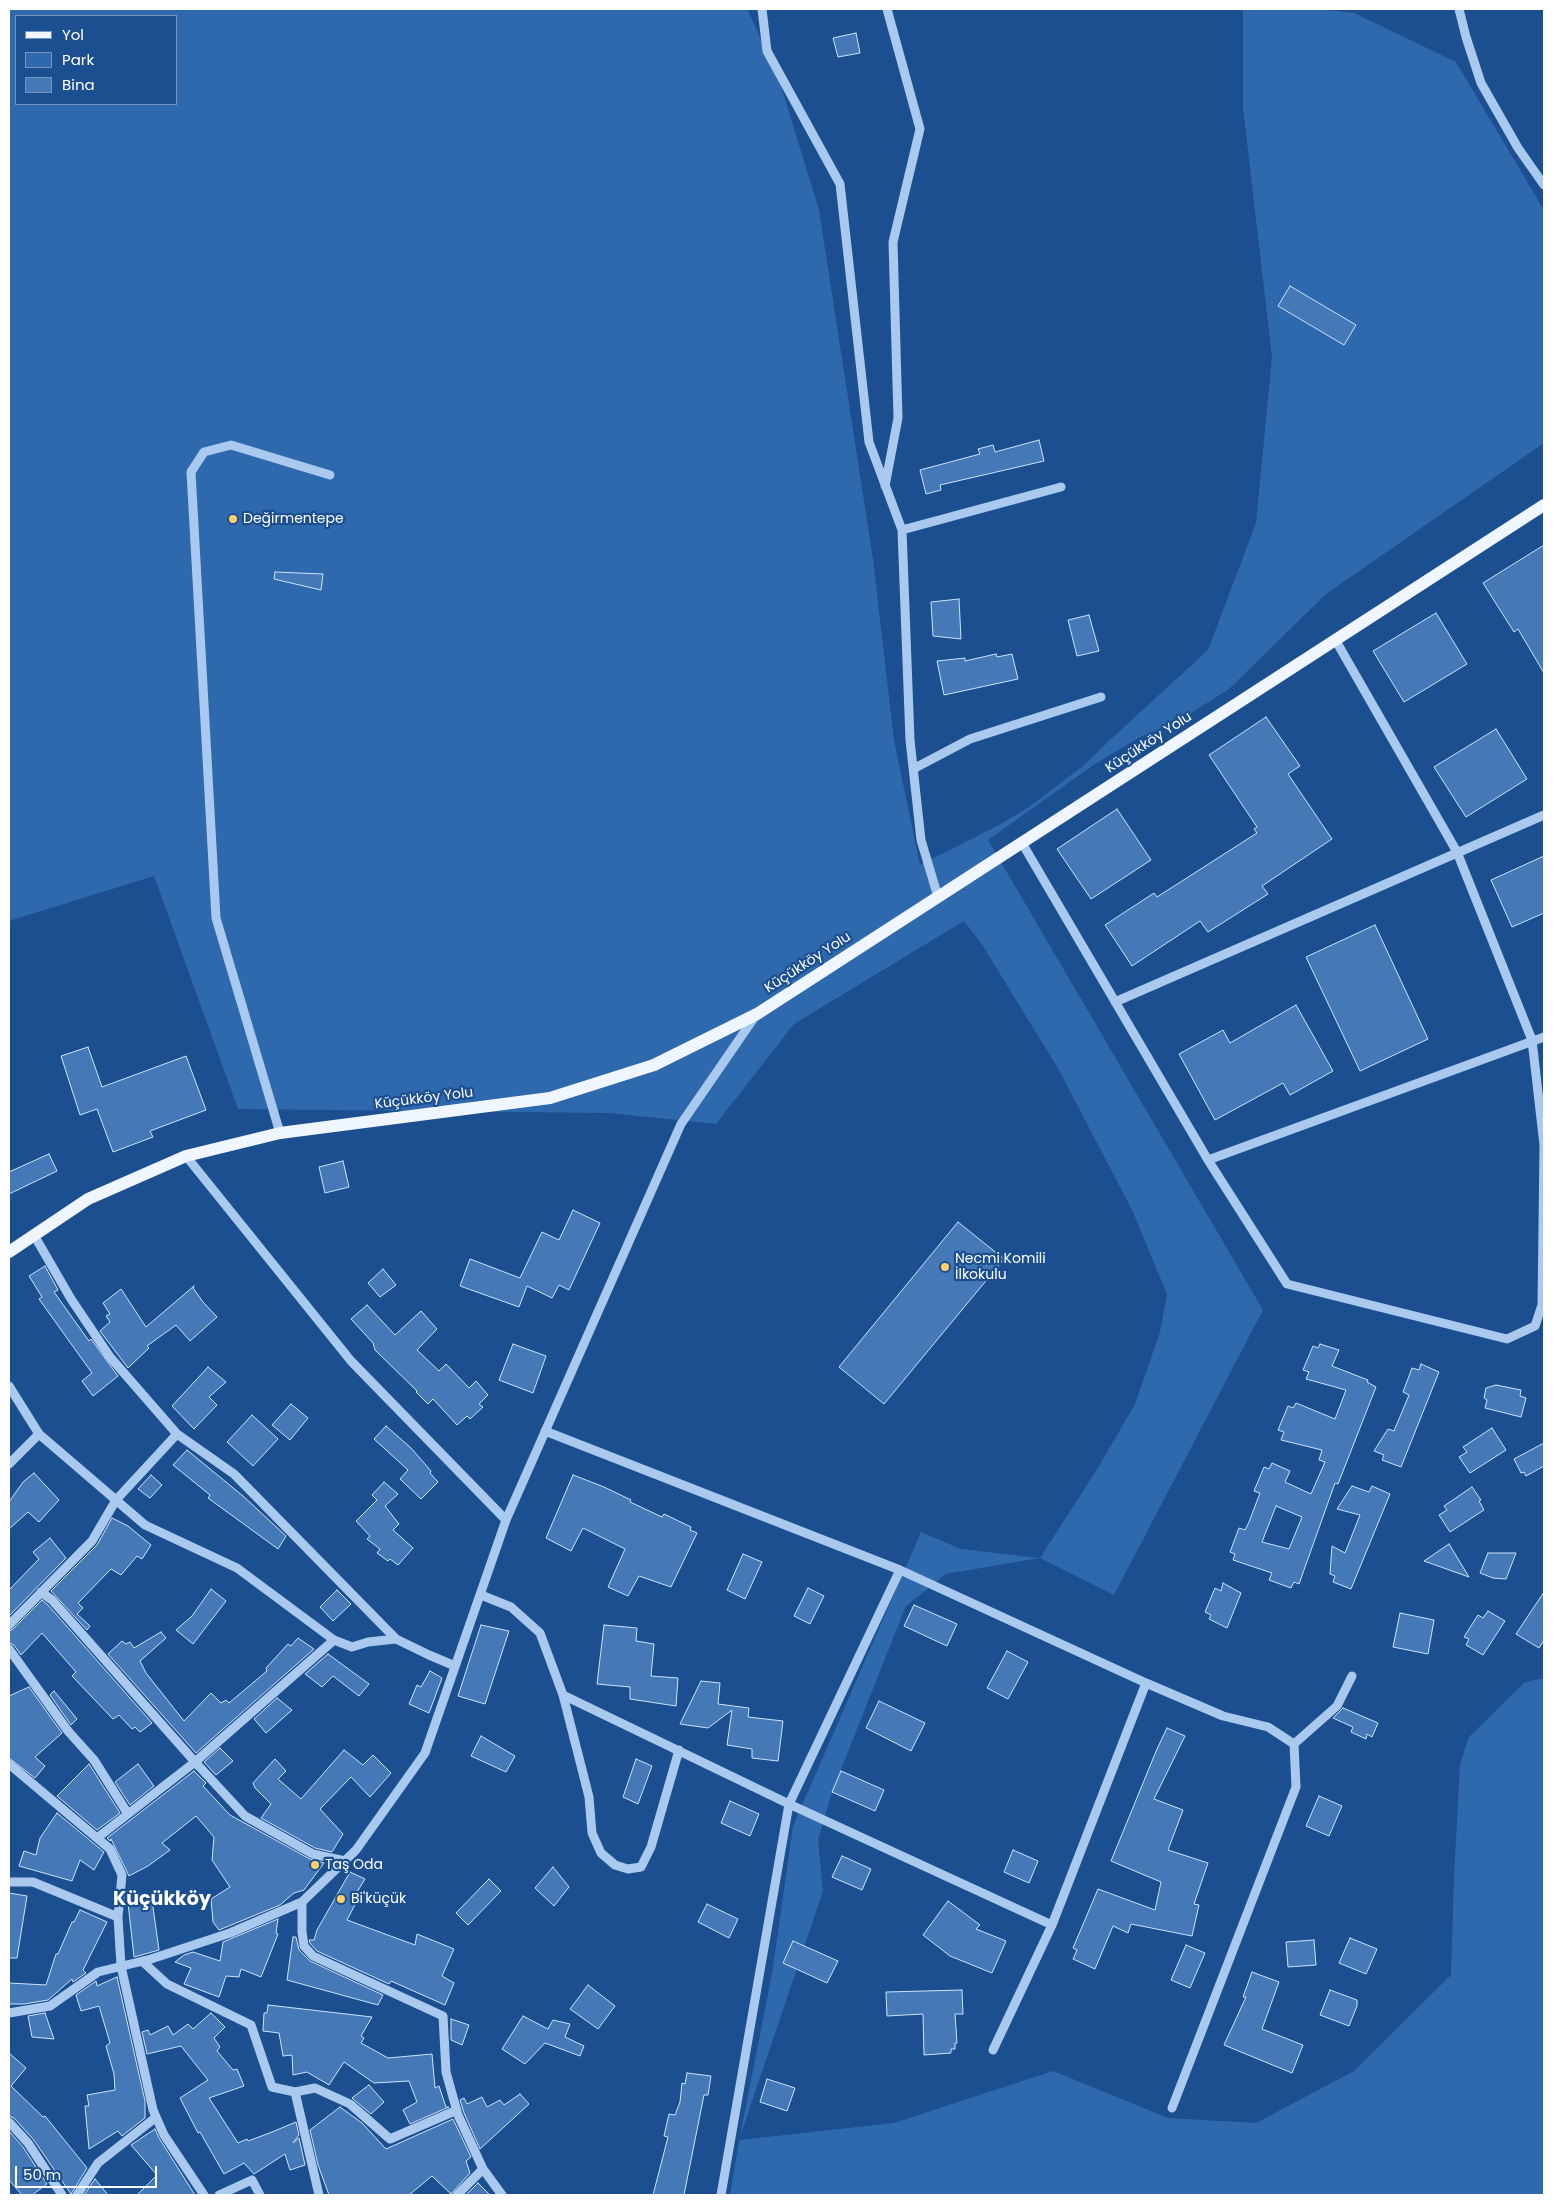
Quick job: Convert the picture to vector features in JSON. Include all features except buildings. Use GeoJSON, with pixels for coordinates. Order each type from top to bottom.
{"type":"FeatureCollection","features":[{"type":"Feature","properties":{"kind":"main road","name":"Küçükköy Yolu"},"geometry":{"type":"LineString","coordinates":[[9,1252],[88,1199],[186,1156],[280,1133],[550,1098],[654,1065],[757,1014],[1544,506]]}},
{"type":"Feature","properties":{"kind":"street"},"geometry":{"type":"LineString","coordinates":[[762,9],[767,51],[840,184],[868,442],[902,530],[910,740],[915,768],[921,840],[938,897]]}},
{"type":"Feature","properties":{"kind":"street"},"geometry":{"type":"LineString","coordinates":[[885,486],[898,418],[893,242],[920,129],[887,9]]}},
{"type":"Feature","properties":{"kind":"street"},"geometry":{"type":"LineString","coordinates":[[1459,9],[1466,38],[1481,83],[1518,148],[1544,185]]}},
{"type":"Feature","properties":{"kind":"street"},"geometry":{"type":"LineString","coordinates":[[280,1133],[216,918],[191,472],[204,452],[231,445],[330,475]]}},
{"type":"Feature","properties":{"kind":"street"},"geometry":{"type":"LineString","coordinates":[[902,530],[1061,487]]}},
{"type":"Feature","properties":{"kind":"street"},"geometry":{"type":"LineString","coordinates":[[1022,843],[1208,1160],[1287,1284],[1507,1339],[1534,1326],[1542,1305],[1544,1145],[1532,1040],[1457,852],[1336,641]]}},
{"type":"Feature","properties":{"kind":"street"},"geometry":{"type":"LineString","coordinates":[[915,768],[970,739],[1101,697]]}},
{"type":"Feature","properties":{"kind":"street"},"geometry":{"type":"LineString","coordinates":[[1115,1002],[1544,815]]}},
{"type":"Feature","properties":{"kind":"street"},"geometry":{"type":"LineString","coordinates":[[9,2013],[50,2006],[98,1972],[142,1961],[230,1933],[302,1902],[356,1850],[425,1753],[506,1520],[681,1124],[757,1014]]}},
{"type":"Feature","properties":{"kind":"street"},"geometry":{"type":"LineString","coordinates":[[1208,1160],[1544,1036]]}},
{"type":"Feature","properties":{"kind":"street"},"geometry":{"type":"LineString","coordinates":[[186,1156],[351,1361],[506,1520]]}},
{"type":"Feature","properties":{"kind":"street"},"geometry":{"type":"LineString","coordinates":[[34,1235],[70,1299],[110,1357],[178,1434],[234,1474],[396,1639],[429,1656],[455,1666]]}},
{"type":"Feature","properties":{"kind":"street"},"geometry":{"type":"LineString","coordinates":[[9,1386],[40,1434],[145,1525],[237,1568],[334,1640],[352,1647],[368,1642],[396,1639]]}},
{"type":"Feature","properties":{"kind":"street"},"geometry":{"type":"LineString","coordinates":[[545,1431],[900,1570],[1146,1683],[1223,1716],[1268,1727],[1294,1744]]}},
{"type":"Feature","properties":{"kind":"street"},"geometry":{"type":"LineString","coordinates":[[9,1464],[40,1434]]}},
{"type":"Feature","properties":{"kind":"street"},"geometry":{"type":"LineString","coordinates":[[9,1625],[92,1541],[116,1500],[178,1434]]}},
{"type":"Feature","properties":{"kind":"street"},"geometry":{"type":"LineString","coordinates":[[722,2195],[789,1804],[900,1570]]}},
{"type":"Feature","properties":{"kind":"street"},"geometry":{"type":"LineString","coordinates":[[41,1592],[52,1600],[245,1816],[313,1854],[345,1861]]}},
{"type":"Feature","properties":{"kind":"street"},"geometry":{"type":"LineString","coordinates":[[481,1595],[511,1607],[540,1633],[564,1695],[589,1797],[592,1833],[601,1852],[615,1865],[628,1869],[641,1867],[651,1847],[679,1750]]}},
{"type":"Feature","properties":{"kind":"street"},"geometry":{"type":"LineString","coordinates":[[97,1838],[195,1762],[334,1640]]}},
{"type":"Feature","properties":{"kind":"street"},"geometry":{"type":"LineString","coordinates":[[9,1649],[68,1731],[94,1760],[128,1814]]}},
{"type":"Feature","properties":{"kind":"street"},"geometry":{"type":"LineString","coordinates":[[1294,1744],[1337,1706],[1352,1676]]}},
{"type":"Feature","properties":{"kind":"street"},"geometry":{"type":"LineString","coordinates":[[993,2050],[1052,1925],[1146,1683]]}},
{"type":"Feature","properties":{"kind":"street"},"geometry":{"type":"LineString","coordinates":[[564,1695],[789,1804],[1052,1925]]}},
{"type":"Feature","properties":{"kind":"street"},"geometry":{"type":"LineString","coordinates":[[1172,2108],[1296,1787],[1294,1744]]}},
{"type":"Feature","properties":{"kind":"street"},"geometry":{"type":"LineString","coordinates":[[9,1764],[110,1849],[122,1875],[118,1917],[121,1966],[155,2118],[204,2195]]}},
{"type":"Feature","properties":{"kind":"street"},"geometry":{"type":"LineString","coordinates":[[9,1882],[33,1882],[118,1917]]}},
{"type":"Feature","properties":{"kind":"street"},"geometry":{"type":"LineString","coordinates":[[302,1902],[304,1946],[314,1956],[443,2016],[446,2072],[457,2110],[483,2169],[502,2195]]}},
{"type":"Feature","properties":{"kind":"street"},"geometry":{"type":"LineString","coordinates":[[142,1961],[167,1984],[251,2025],[272,2087],[295,2092],[315,2088],[350,2104],[390,2139],[457,2110]]}},
{"type":"Feature","properties":{"kind":"street"},"geometry":{"type":"LineString","coordinates":[[295,2092],[319,2195]]}},
{"type":"Feature","properties":{"kind":"street"},"geometry":{"type":"LineString","coordinates":[[76,2195],[98,2163],[155,2118]]}},
{"type":"Feature","properties":{"kind":"street"},"geometry":{"type":"LineString","coordinates":[[9,2122],[28,2143],[62,2195]]}},
{"type":"Feature","properties":{"kind":"street"},"geometry":{"type":"LineString","coordinates":[[457,2195],[483,2169]]}},
{"type":"Feature","properties":{"kind":"street"},"geometry":{"type":"LineString","coordinates":[[219,2195],[252,2180],[260,2195]]}},
{"type":"Feature","properties":{"kind":"green space"},"geometry":{"type":"Polygon","coordinates":[[[9,9],[747,9],[778,76],[819,210],[873,559],[894,740],[920,865],[999,825],[1029,807],[1083,766],[1208,650],[1256,523],[1272,357],[1243,108],[1243,9],[1318,9],[1354,13],[1456,62],[1544,210],[1544,443],[1326,594],[1229,689],[1177,722],[1140,737],[1092,766],[988,840],[1263,1310],[1114,1595],[1040,1558],[1099,1466],[1135,1404],[1160,1332],[1167,1294],[1132,1210],[1059,1070],[981,943],[964,921],[794,1024],[716,1124],[609,1113],[238,1109],[154,876],[9,921],[9,9]]]}},
{"type":"Feature","properties":{"kind":"green space"},"geometry":{"type":"Polygon","coordinates":[[[921,1532],[961,1549],[1040,1558],[946,1574],[906,1606],[832,1792],[818,1840],[823,1891],[739,2139],[772,1974],[793,1826],[921,1532]]]}},
{"type":"Feature","properties":{"kind":"green space"},"geometry":{"type":"Polygon","coordinates":[[[1544,1678],[1544,2195],[730,2195],[739,2140],[894,2123],[1053,2071],[1168,2118],[1256,2123],[1354,2071],[1451,1975],[1460,1764],[1469,1737],[1525,1682],[1544,1678]]]}},
{"type":"Feature","properties":{"kind":"place","name":"Değirmentepe"},"geometry":{"type":"Point","coordinates":[233,519]}},
{"type":"Feature","properties":{"kind":"place","name":"Necmi Komili İlkokulu"},"geometry":{"type":"Point","coordinates":[945,1267]}},
{"type":"Feature","properties":{"kind":"place","name":"Taş Oda"},"geometry":{"type":"Point","coordinates":[315,1865]}},
{"type":"Feature","properties":{"kind":"place","name":"Bi'küçük"},"geometry":{"type":"Point","coordinates":[341,1899]}},
{"type":"Feature","properties":{"kind":"district","name":"Küçükköy"},"geometry":{"type":"Point","coordinates":[162,1900]}}]}
